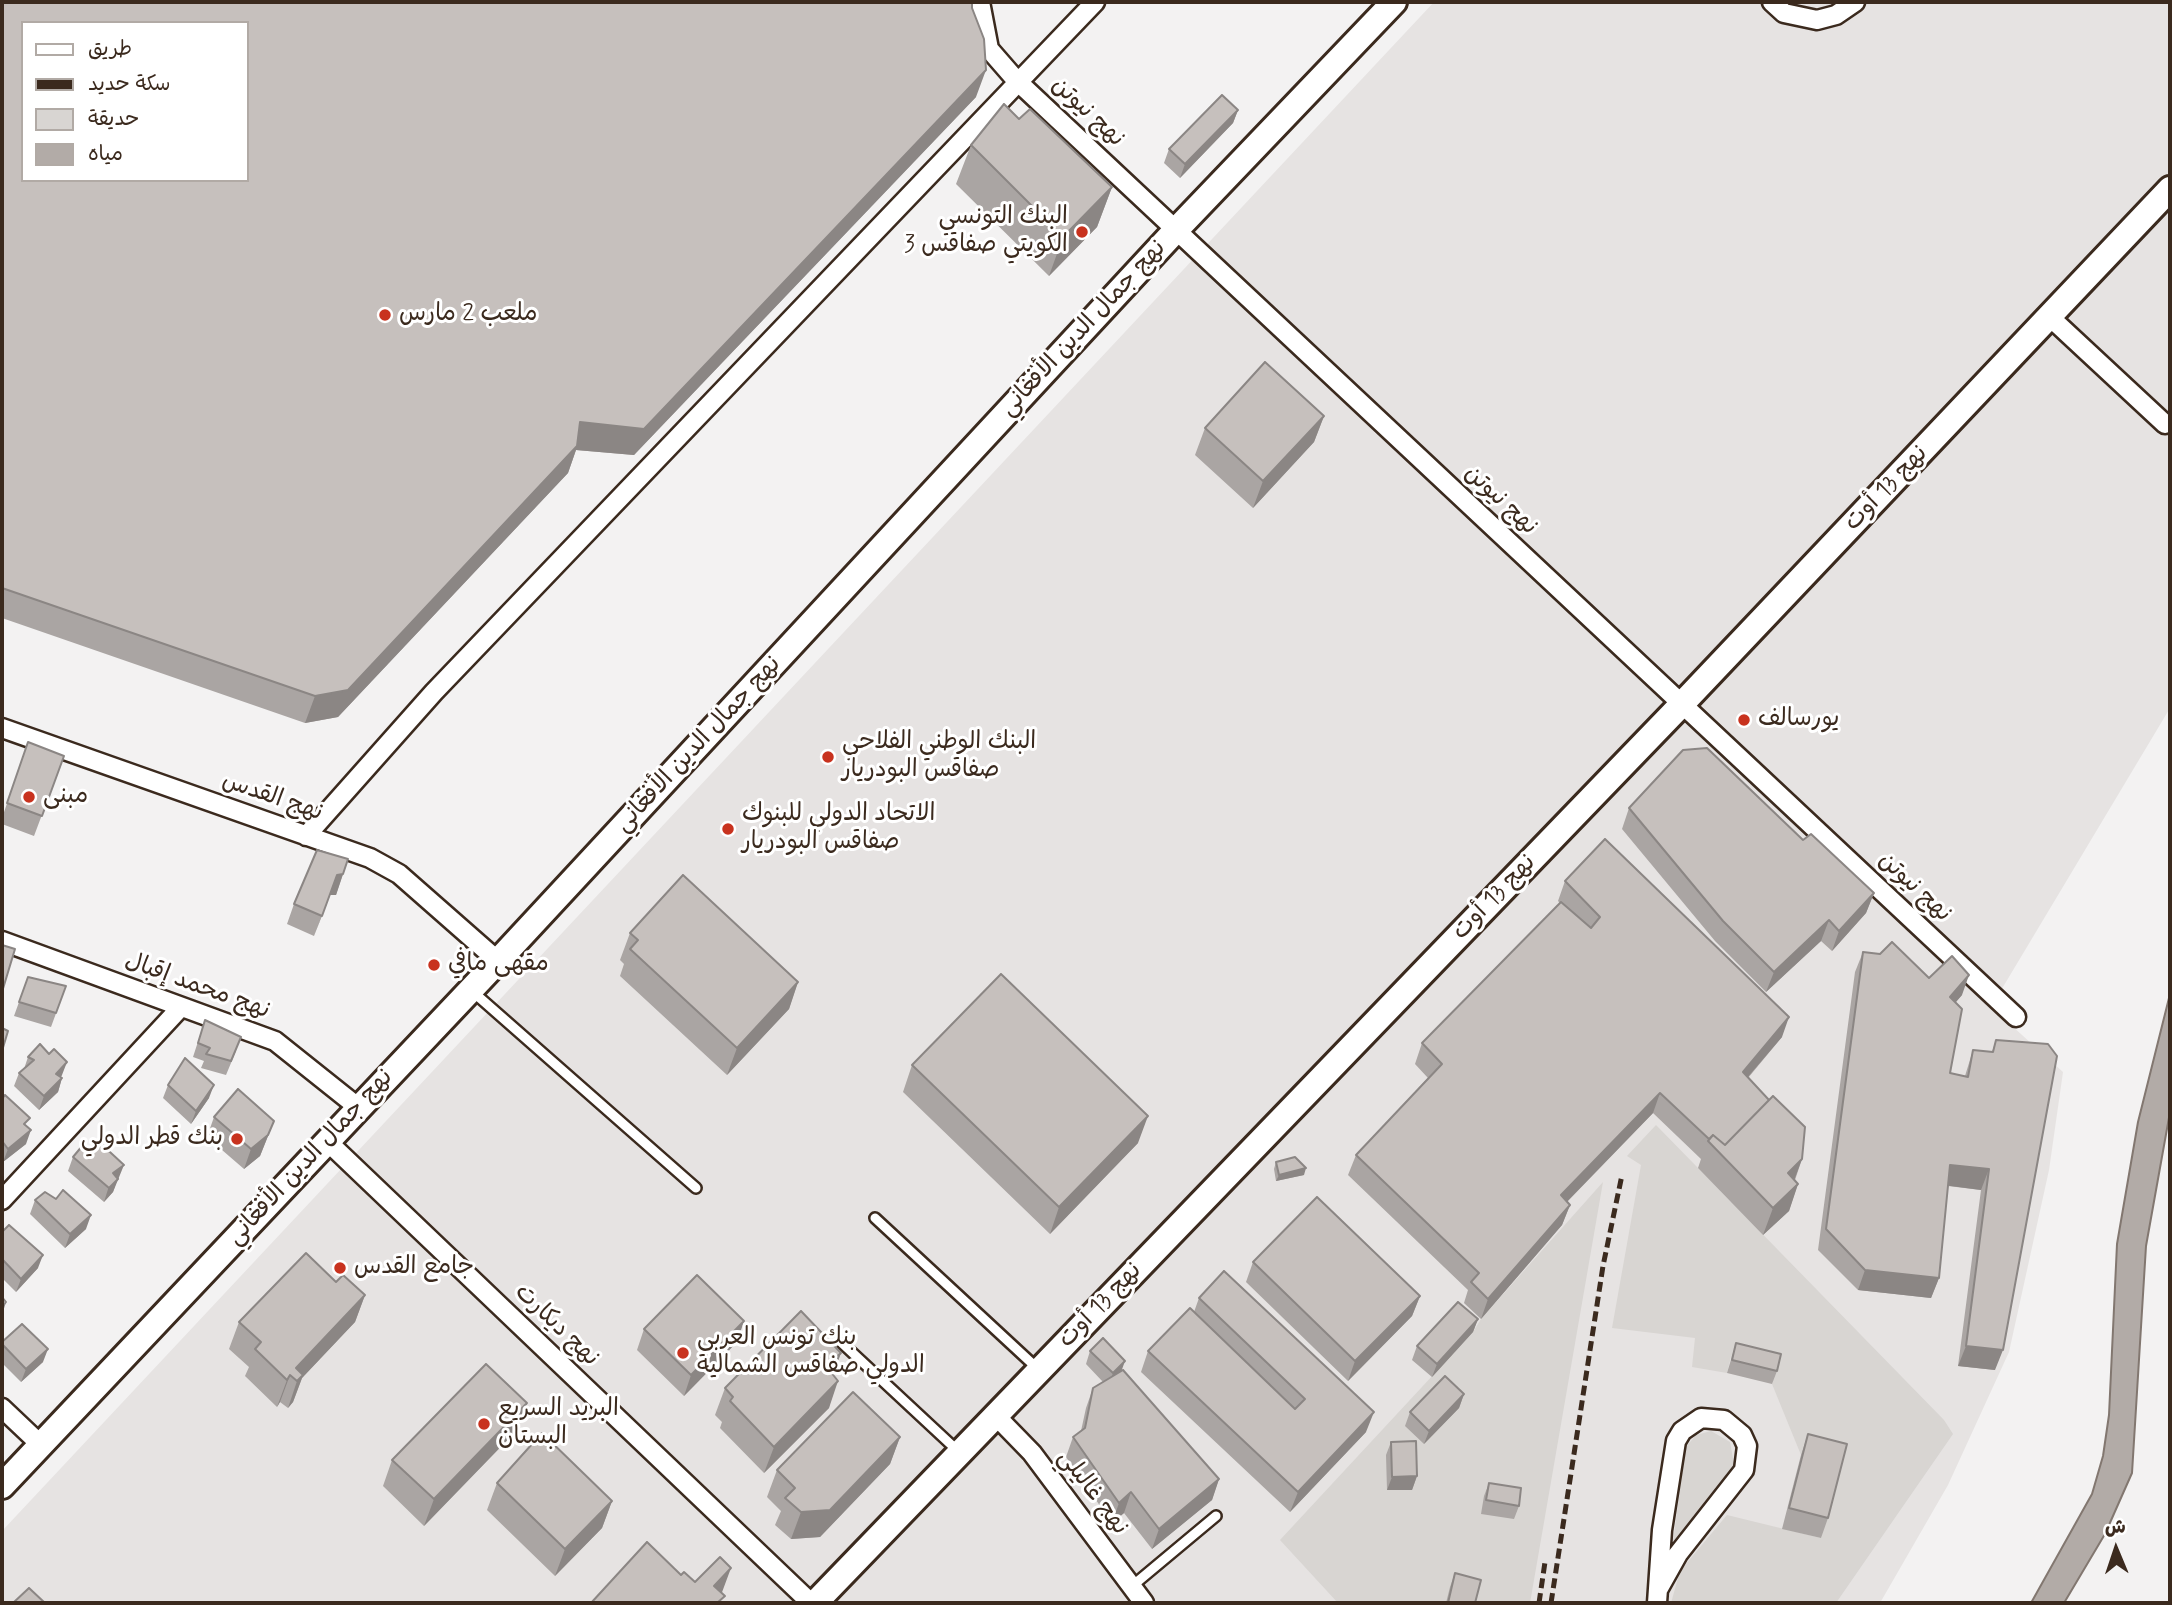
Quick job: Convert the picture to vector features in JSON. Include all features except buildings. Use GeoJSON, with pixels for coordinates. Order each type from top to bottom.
{"type":"FeatureCollection","features":[{"type":"Feature","properties":{"kind":"main road","name":"نهج جمال الدين الأفغاني"},"geometry":{"type":"LineString","coordinates":[[2,1486],[498,961],[1176,230],[1394,2]]}},
{"type":"Feature","properties":{"kind":"main road","name":"نهج 13 أوت"},"geometry":{"type":"LineString","coordinates":[[813,1603],[1681,705],[2051,318],[2170,189]]}},
{"type":"Feature","properties":{"kind":"street","name":"نهج نيوتن"},"geometry":{"type":"LineString","coordinates":[[980,2],[989,49],[1016,80],[2016,1017]]}},
{"type":"Feature","properties":{"kind":"street"},"geometry":{"type":"LineString","coordinates":[[306,836],[425,700],[748,366],[1016,80],[1095,2]]}},
{"type":"Feature","properties":{"kind":"street"},"geometry":{"type":"LineString","coordinates":[[1772,2],[1784,13],[1817,20],[1836,15],[1855,2]]}},
{"type":"Feature","properties":{"kind":"street"},"geometry":{"type":"LineString","coordinates":[[2051,318],[2165,424]]}},
{"type":"Feature","properties":{"kind":"street","name":"نهج القدس"},"geometry":{"type":"LineString","coordinates":[[2,728],[370,858],[392,869],[498,961]]}},
{"type":"Feature","properties":{"kind":"street","name":"نهج محمد إقبال"},"geometry":{"type":"LineString","coordinates":[[2,941],[284,1046],[359,1108]]}},
{"type":"Feature","properties":{"kind":"street"},"geometry":{"type":"LineString","coordinates":[[2,1200],[181,1007]]}},
{"type":"Feature","properties":{"kind":"street","name":"نهج ديكارت"},"geometry":{"type":"LineString","coordinates":[[327,1142],[813,1603]]}},
{"type":"Feature","properties":{"kind":"street"},"geometry":{"type":"LineString","coordinates":[[2,1408],[40,1444]]}},
{"type":"Feature","properties":{"kind":"street","name":"نهج غاليلي"},"geometry":{"type":"LineString","coordinates":[[996,1416],[1032,1453],[1144,1603]]}},
{"type":"Feature","properties":{"kind":"street"},"geometry":{"type":"LineString","coordinates":[[1701,1418],[1724,1419],[1742,1435],[1747,1446],[1744,1470],[1678,1554],[1658,1596],[1662,1530],[1676,1441],[1682,1431],[1701,1418]]}},
{"type":"Feature","properties":{"kind":"lane"},"geometry":{"type":"LineString","coordinates":[[470,990],[696,1188]]}},
{"type":"Feature","properties":{"kind":"lane"},"geometry":{"type":"LineString","coordinates":[[875,1218],[1040,1370]]}},
{"type":"Feature","properties":{"kind":"lane"},"geometry":{"type":"LineString","coordinates":[[843,1344],[960,1453]]}},
{"type":"Feature","properties":{"kind":"lane"},"geometry":{"type":"LineString","coordinates":[[1131,1587],[1216,1516]]}},
{"type":"Feature","properties":{"kind":"shaded area"},"geometry":{"type":"Polygon","coordinates":[[[1434,2],[2170,2],[2170,708],[1991,1007],[2063,1072],[2049,1170],[2009,1352],[1948,1485],[1880,1603],[2,1603],[2,1531],[1434,2]]]}},
{"type":"Feature","properties":{"kind":"green space"},"geometry":{"type":"Polygon","coordinates":[[[1656,1125],[1944,1420],[1953,1434],[1836,1603],[1671,1603],[1680,1571],[1727,1515],[1821,1538],[1839,1465],[1801,1455],[1772,1384],[1776,1368],[1731,1357],[1727,1373],[1692,1367],[1695,1338],[1612,1328],[1641,1165],[1627,1156],[1656,1125]]]}},
{"type":"Feature","properties":{"kind":"green space"},"geometry":{"type":"Polygon","coordinates":[[[1603,1182],[1530,1603],[1338,1603],[1280,1540],[1473,1332],[1481,1319],[1603,1182]]]}},
{"type":"Feature","properties":{"kind":"green space"},"geometry":{"type":"Polygon","coordinates":[[[1711,1431],[1730,1442],[1734,1464],[1680,1538],[1673,1541],[1686,1447],[1696,1435],[1711,1431]]]}},
{"type":"Feature","properties":{"kind":"water"},"geometry":{"type":"Polygon","coordinates":[[[2170,994],[2170,1112],[2146,1246],[2132,1473],[2105,1534],[2064,1603],[2031,1603],[2092,1494],[2103,1456],[2109,1415],[2117,1244],[2138,1122],[2170,994]]]}},
{"type":"Feature","properties":{"kind":"railway"},"geometry":{"type":"LineString","coordinates":[[1551,1603],[1603,1266],[1622,1175]]}},
{"type":"Feature","properties":{"kind":"railway"},"geometry":{"type":"LineString","coordinates":[[1539,1603],[1545,1562]]}},
{"type":"Feature","properties":{"kind":"place","name":"البنك التونسي الكويتي صفاقس 3"},"geometry":{"type":"Point","coordinates":[1082,232]}},
{"type":"Feature","properties":{"kind":"place","name":"ملعب 2 مارس"},"geometry":{"type":"Point","coordinates":[385,315]}},
{"type":"Feature","properties":{"kind":"place","name":"يورسالف"},"geometry":{"type":"Point","coordinates":[1744,720]}},
{"type":"Feature","properties":{"kind":"place","name":"البنك الوطني الفلاحي صفاقس البودريار"},"geometry":{"type":"Point","coordinates":[828,757]}},
{"type":"Feature","properties":{"kind":"place","name":"مبنى"},"geometry":{"type":"Point","coordinates":[29,797]}},
{"type":"Feature","properties":{"kind":"place","name":"الاتحاد الدولي للبنوك صفاقس البودريار"},"geometry":{"type":"Point","coordinates":[728,829]}},
{"type":"Feature","properties":{"kind":"place","name":"مقهى مافي"},"geometry":{"type":"Point","coordinates":[434,965]}},
{"type":"Feature","properties":{"kind":"place","name":"بنك قطر الدولي"},"geometry":{"type":"Point","coordinates":[237,1139]}},
{"type":"Feature","properties":{"kind":"place","name":"جامع القدس"},"geometry":{"type":"Point","coordinates":[340,1268]}},
{"type":"Feature","properties":{"kind":"place","name":"بنك تونس العربي الدولي صفاقس الشمالية"},"geometry":{"type":"Point","coordinates":[683,1353]}},
{"type":"Feature","properties":{"kind":"place","name":"البريد السريع البستان"},"geometry":{"type":"Point","coordinates":[484,1424]}}]}
